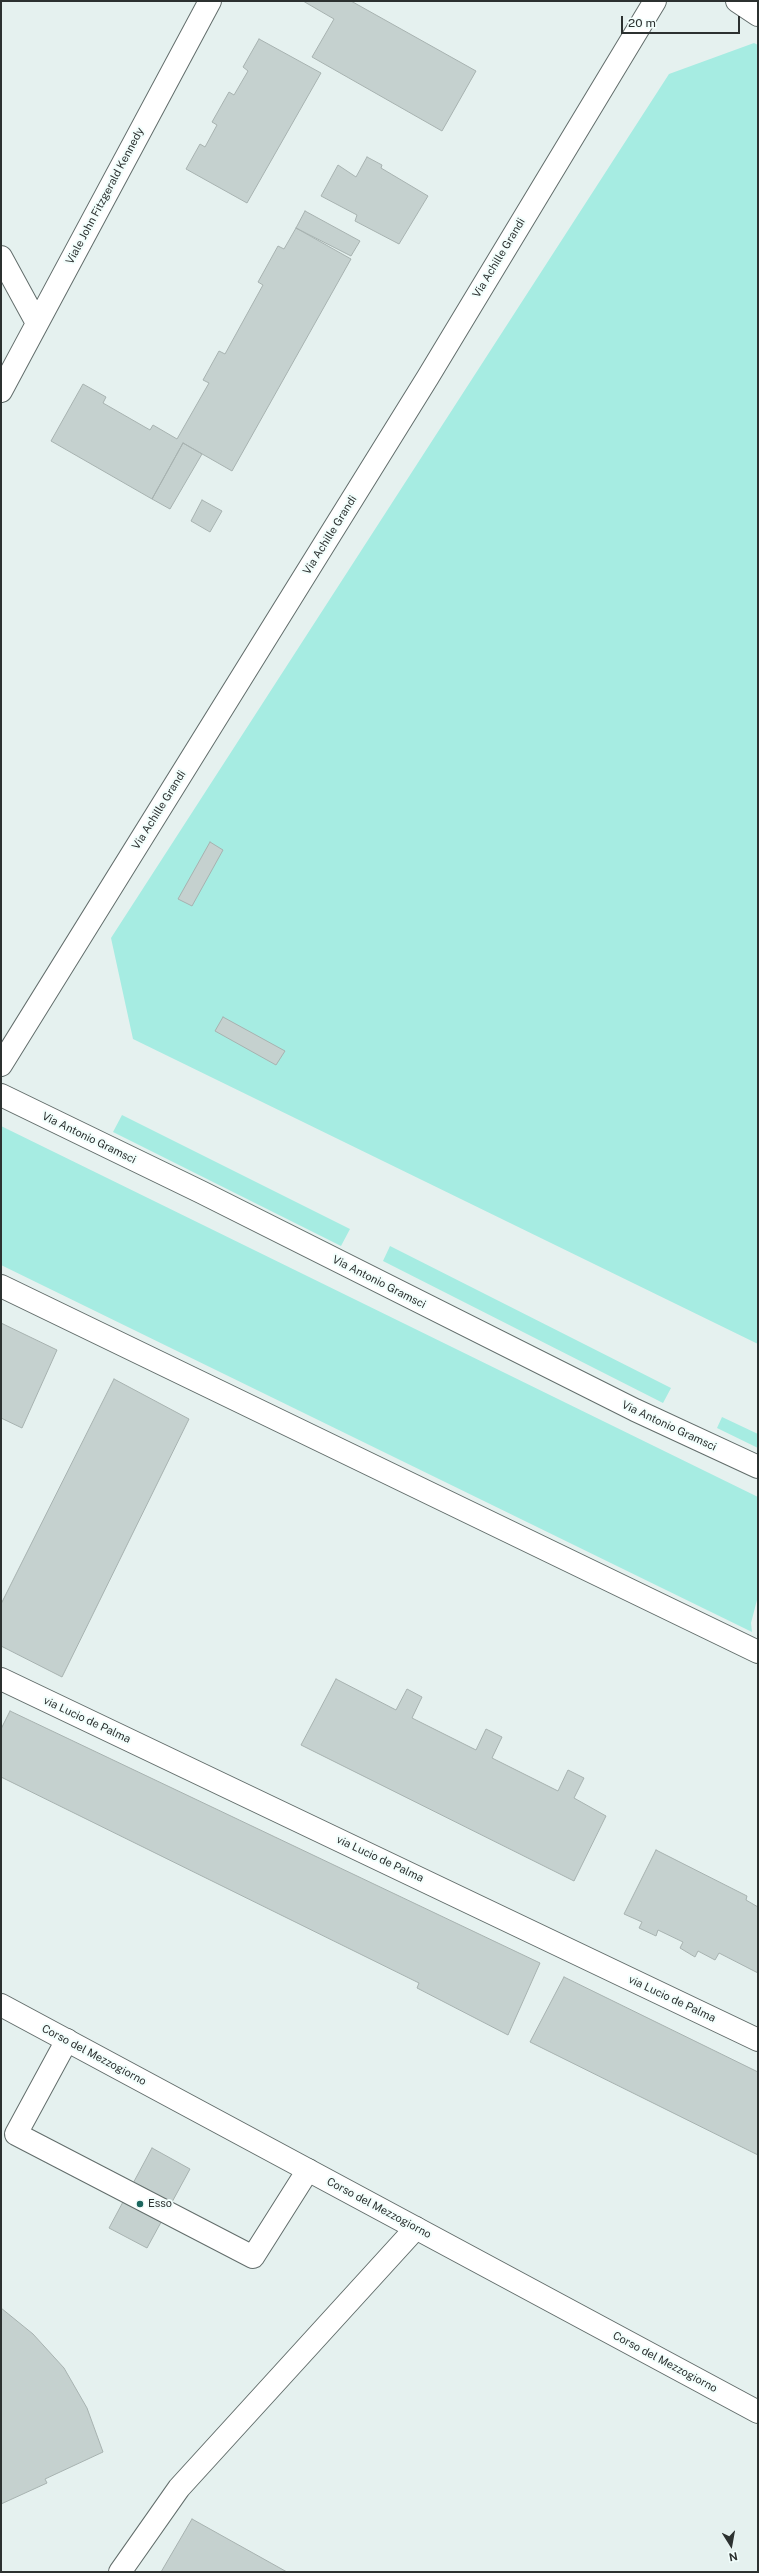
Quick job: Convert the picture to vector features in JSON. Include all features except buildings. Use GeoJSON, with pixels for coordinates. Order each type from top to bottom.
{"type":"FeatureCollection","features":[{"type":"Feature","properties":{"kind":"street","name":"Viale John Fitzgerald Kennedy"},"geometry":{"type":"LineString","coordinates":[[1,391],[210,1]]}},
{"type":"Feature","properties":{"kind":"street","name":"Via Achille Grandi"},"geometry":{"type":"LineString","coordinates":[[1,1065],[428,377],[655,1]]}},
{"type":"Feature","properties":{"kind":"street"},"geometry":{"type":"LineString","coordinates":[[737,1],[758,15]]}},
{"type":"Feature","properties":{"kind":"street"},"geometry":{"type":"LineString","coordinates":[[1,257],[37,323]]}},
{"type":"Feature","properties":{"kind":"street","name":"Via Antonio Gramsci"},"geometry":{"type":"LineString","coordinates":[[1,1095],[208,1195],[635,1410],[758,1467]]}},
{"type":"Feature","properties":{"kind":"street"},"geometry":{"type":"LineString","coordinates":[[1,1286],[758,1652]]}},
{"type":"Feature","properties":{"kind":"street","name":"via Lucio de Palma"},"geometry":{"type":"LineString","coordinates":[[1,1679],[758,2040]]}},
{"type":"Feature","properties":{"kind":"street","name":"Corso del Mezzogiorno"},"geometry":{"type":"LineString","coordinates":[[1,2004],[758,2412]]}},
{"type":"Feature","properties":{"kind":"street"},"geometry":{"type":"LineString","coordinates":[[67,2040],[16,2134],[253,2258],[308,2170]]}},
{"type":"Feature","properties":{"kind":"street"},"geometry":{"type":"LineString","coordinates":[[120,2572],[179,2488],[416,2228]]}},
{"type":"Feature","properties":{"kind":"shaded area"},"geometry":{"type":"Polygon","coordinates":[[[754,43],[758,45],[758,1344],[133,1039],[111,938],[669,74],[754,43]]]}},
{"type":"Feature","properties":{"kind":"shaded area"},"geometry":{"type":"Polygon","coordinates":[[[122,1115],[350,1229],[341,1246],[113,1132],[122,1115]]]}},
{"type":"Feature","properties":{"kind":"shaded area"},"geometry":{"type":"Polygon","coordinates":[[[1,1126],[758,1497],[758,1596],[751,1623],[752,1632],[1,1265],[1,1126]]]}},
{"type":"Feature","properties":{"kind":"shaded area"},"geometry":{"type":"Polygon","coordinates":[[[390,1246],[671,1388],[663,1403],[383,1261],[390,1246]]]}},
{"type":"Feature","properties":{"kind":"shaded area"},"geometry":{"type":"Polygon","coordinates":[[[722,1417],[758,1434],[758,1448],[717,1428],[722,1417]]]}},
{"type":"Feature","properties":{"kind":"place","name":"Esso"},"geometry":{"type":"Point","coordinates":[140,2204]}}]}
